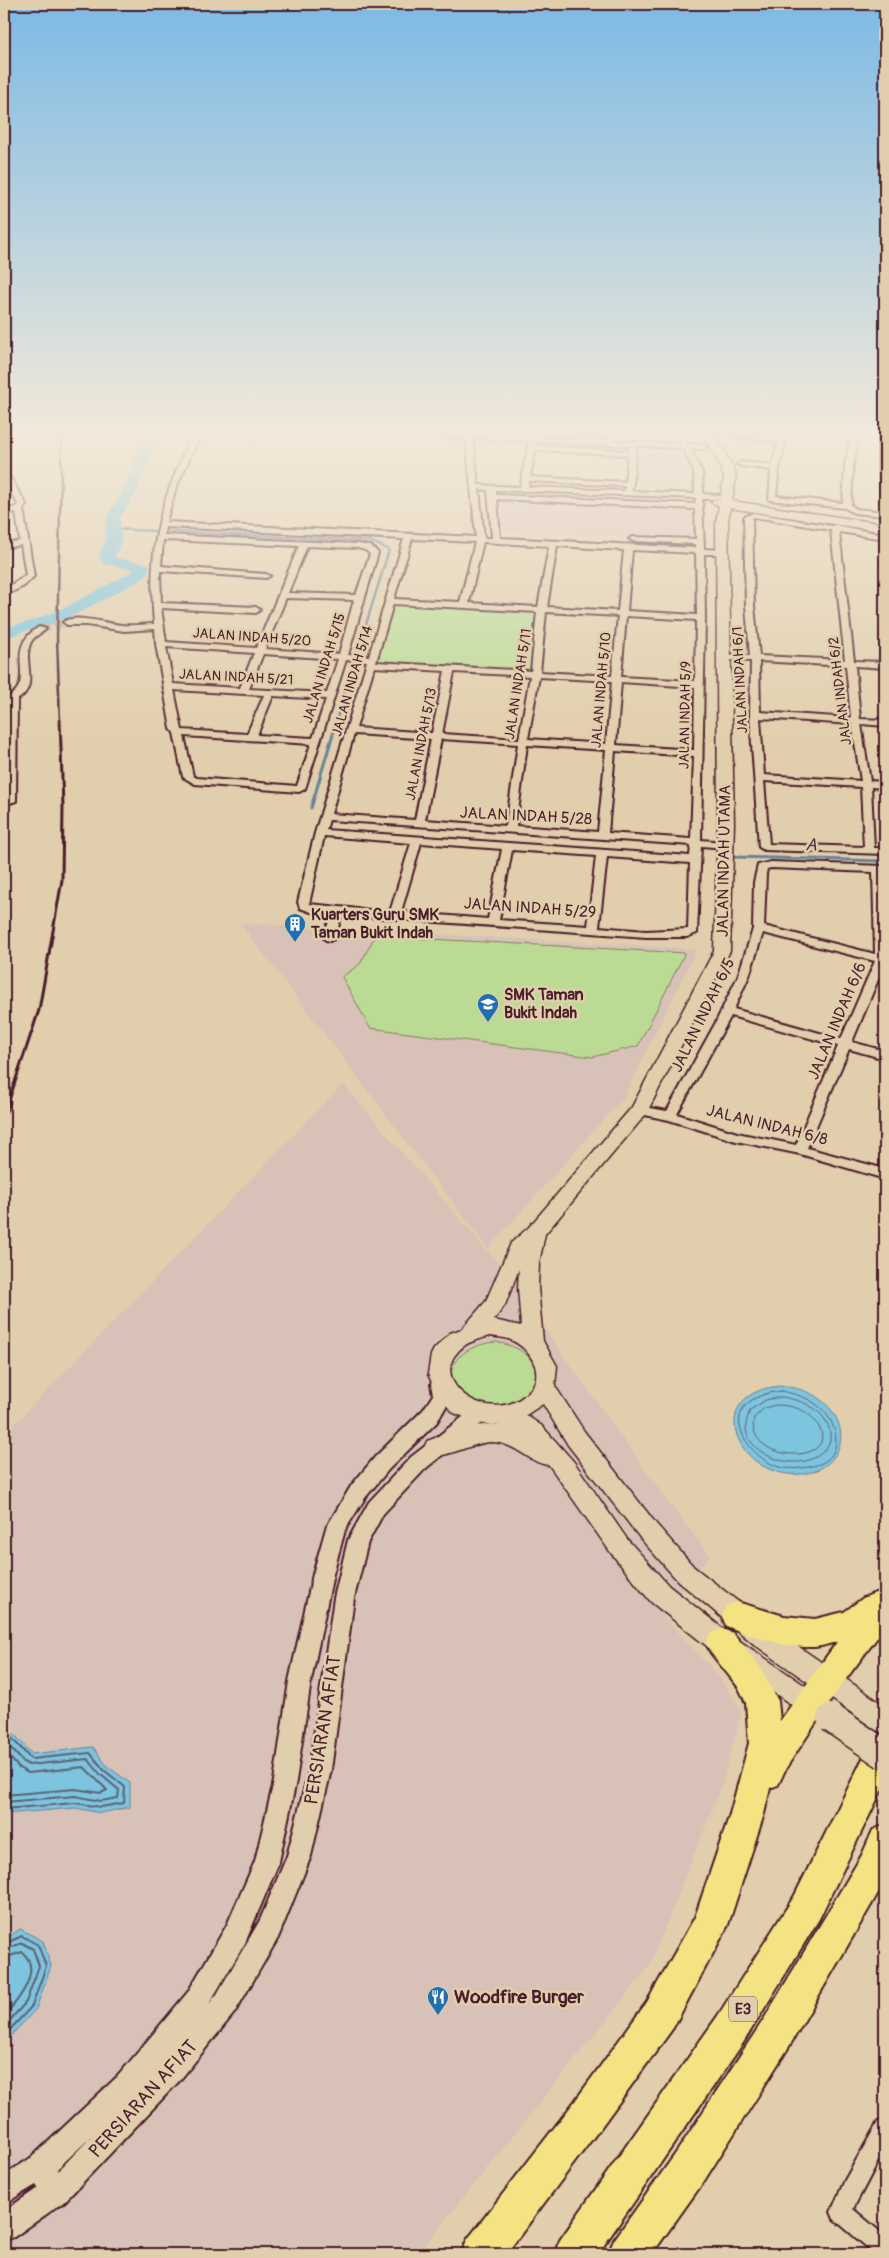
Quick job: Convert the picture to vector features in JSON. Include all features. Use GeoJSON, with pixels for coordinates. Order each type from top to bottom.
{"type":"FeatureCollection","features":[{"type":"Feature","properties":{"kind":"highway"},"geometry":{"type":"LineString","coordinates":[[481,2254],[588,2114],[660,2015],[710,1925],[747,1814],[765,1743],[762,1701],[729,1629],[784,1630],[815,1633],[852,1624],[885,1601]]}},
{"type":"Feature","properties":{"kind":"highway"},"geometry":{"type":"LineString","coordinates":[[747,1814],[774,1757],[829,1700],[885,1601]]}},
{"type":"Feature","properties":{"kind":"highway","name":"E3"},"geometry":{"type":"LineString","coordinates":[[574,2254],[730,2030],[807,1907],[885,1749]]}},
{"type":"Feature","properties":{"kind":"highway","name":"E3"},"geometry":{"type":"LineString","coordinates":[[628,2254],[690,2167],[777,2032],[874,1867],[885,1842]]}},
{"type":"Feature","properties":{"kind":"main road","name":"JALAN INDAH UTAMA"},"geometry":{"type":"LineString","coordinates":[[536,1232],[640,1110],[722,951],[726,845],[722,534]]}},
{"type":"Feature","properties":{"kind":"main road"},"geometry":{"type":"LineString","coordinates":[[471,1331],[495,1305],[501,1286],[518,1248],[536,1232]]}},
{"type":"Feature","properties":{"kind":"main road"},"geometry":{"type":"LineString","coordinates":[[534,1343],[528,1288],[529,1263],[536,1232]]}},
{"type":"Feature","properties":{"kind":"main road"},"geometry":{"type":"LineString","coordinates":[[488,1415],[512,1413],[526,1407],[537,1398],[548,1376],[547,1364],[542,1352],[534,1343],[520,1334],[504,1329],[488,1328],[471,1331],[447,1347],[440,1358],[438,1371],[440,1384],[449,1397],[462,1408],[488,1415],[519,1422],[534,1432],[566,1470],[619,1546],[660,1594],[729,1629],[829,1700],[885,1755]]}},
{"type":"Feature","properties":{"kind":"main road"},"geometry":{"type":"LineString","coordinates":[[544,1387],[576,1438],[649,1532],[686,1574],[729,1629]]}},
{"type":"Feature","properties":{"kind":"main road"},"geometry":{"type":"LineString","coordinates":[[435,1448],[471,1435],[508,1434],[528,1443],[566,1470]]}},
{"type":"Feature","properties":{"kind":"main road"},"geometry":{"type":"LineString","coordinates":[[829,1700],[885,1721]]}},
{"type":"Feature","properties":{"kind":"street"},"geometry":{"type":"LineString","coordinates":[[4,593],[21,584],[30,576],[24,534]]}},
{"type":"Feature","properties":{"kind":"street"},"geometry":{"type":"LineString","coordinates":[[376,534],[480,540],[496,537],[700,546],[722,552]]}},
{"type":"Feature","properties":{"kind":"street"},"geometry":{"type":"LineString","coordinates":[[464,605],[480,540],[479,534]]}},
{"type":"Feature","properties":{"kind":"street","name":"JALAN INDAH 5/9"},"geometry":{"type":"LineString","coordinates":[[693,931],[699,753],[700,534]]}},
{"type":"Feature","properties":{"kind":"street","name":"JALAN INDAH 6/1"},"geometry":{"type":"LineString","coordinates":[[748,534],[755,658],[755,715],[764,846],[869,851]]}},
{"type":"Feature","properties":{"kind":"street","name":"JALAN INDAH 6/2"},"geometry":{"type":"LineString","coordinates":[[836,534],[856,722],[866,784],[869,851]]}},
{"type":"Feature","properties":{"kind":"street"},"geometry":{"type":"LineString","coordinates":[[872,534],[885,537]]}},
{"type":"Feature","properties":{"kind":"street","name":"JALAN INDAH 5/14"},"geometry":{"type":"LineString","coordinates":[[304,906],[303,902],[320,833],[352,732],[409,536]]}},
{"type":"Feature","properties":{"kind":"street"},"geometry":{"type":"LineString","coordinates":[[243,691],[304,542],[160,537],[157,568],[160,644],[176,729],[179,733],[316,741]]}},
{"type":"Feature","properties":{"kind":"street"},"geometry":{"type":"LineString","coordinates":[[496,537],[554,544],[598,542],[628,547],[700,546]]}},
{"type":"Feature","properties":{"kind":"street"},"geometry":{"type":"LineString","coordinates":[[4,546],[25,542]]}},
{"type":"Feature","properties":{"kind":"street","name":"JALAN INDAH 5/15"},"geometry":{"type":"LineString","coordinates":[[179,733],[190,780],[299,789],[302,787],[374,553],[368,548],[358,546],[304,542]]}},
{"type":"Feature","properties":{"kind":"street","name":"JALAN INDAH 5/11"},"geometry":{"type":"LineString","coordinates":[[511,828],[522,742],[535,674],[542,609],[554,544]]}},
{"type":"Feature","properties":{"kind":"street","name":"JALAN INDAH 5/10"},"geometry":{"type":"LineString","coordinates":[[603,835],[628,547]]}},
{"type":"Feature","properties":{"kind":"street"},"geometry":{"type":"LineString","coordinates":[[157,568],[266,576]]}},
{"type":"Feature","properties":{"kind":"street"},"geometry":{"type":"LineString","coordinates":[[284,594],[359,598]]}},
{"type":"Feature","properties":{"kind":"street"},"geometry":{"type":"LineString","coordinates":[[390,601],[700,618]]}},
{"type":"Feature","properties":{"kind":"street"},"geometry":{"type":"LineString","coordinates":[[157,605],[256,610]]}},
{"type":"Feature","properties":{"kind":"street"},"geometry":{"type":"LineString","coordinates":[[67,622],[87,622],[124,628],[159,626]]}},
{"type":"Feature","properties":{"kind":"street"},"geometry":{"type":"LineString","coordinates":[[8,802],[8,702],[22,691],[27,669],[25,646],[27,640],[42,629]]}},
{"type":"Feature","properties":{"kind":"street","name":"JALAN INDAH 5/20"},"geometry":{"type":"LineString","coordinates":[[160,644],[343,657],[450,669],[699,684]]}},
{"type":"Feature","properties":{"kind":"street"},"geometry":{"type":"LineString","coordinates":[[724,657],[885,665]]}},
{"type":"Feature","properties":{"kind":"street","name":"JALAN INDAH 5/13"},"geometry":{"type":"LineString","coordinates":[[419,824],[450,669]]}},
{"type":"Feature","properties":{"kind":"street","name":"JALAN INDAH 5/21"},"geometry":{"type":"LineString","coordinates":[[169,687],[330,696]]}},
{"type":"Feature","properties":{"kind":"street"},"geometry":{"type":"LineString","coordinates":[[251,737],[269,693]]}},
{"type":"Feature","properties":{"kind":"street"},"geometry":{"type":"LineString","coordinates":[[755,715],[885,723]]}},
{"type":"Feature","properties":{"kind":"street"},"geometry":{"type":"LineString","coordinates":[[352,732],[699,753]]}},
{"type":"Feature","properties":{"kind":"street"},"geometry":{"type":"LineString","coordinates":[[760,778],[885,785]]}},
{"type":"Feature","properties":{"kind":"street","name":"JALAN INDAH 5/28"},"geometry":{"type":"LineString","coordinates":[[325,818],[511,828],[726,845]]}},
{"type":"Feature","properties":{"kind":"street"},"geometry":{"type":"LineString","coordinates":[[320,833],[696,860]]}},
{"type":"Feature","properties":{"kind":"street"},"geometry":{"type":"LineString","coordinates":[[395,914],[417,840]]}},
{"type":"Feature","properties":{"kind":"street"},"geometry":{"type":"LineString","coordinates":[[493,922],[508,846]]}},
{"type":"Feature","properties":{"kind":"street"},"geometry":{"type":"LineString","coordinates":[[869,851],[885,852]]}},
{"type":"Feature","properties":{"kind":"street"},"geometry":{"type":"LineString","coordinates":[[593,930],[602,853]]}},
{"type":"Feature","properties":{"kind":"street","name":"JALAN INDAH 6/5"},"geometry":{"type":"LineString","coordinates":[[670,1116],[726,1011],[746,969],[758,928],[762,867],[771,865],[882,869]]}},
{"type":"Feature","properties":{"kind":"street","name":"JALAN INDAH 6/6"},"geometry":{"type":"LineString","coordinates":[[800,1150],[883,960],[882,869]]}},
{"type":"Feature","properties":{"kind":"street","name":"JALAN INDAH 5/29"},"geometry":{"type":"LineString","coordinates":[[304,906],[311,909],[593,930],[678,935],[693,931]]}},
{"type":"Feature","properties":{"kind":"street"},"geometry":{"type":"LineString","coordinates":[[330,938],[337,910]]}},
{"type":"Feature","properties":{"kind":"street"},"geometry":{"type":"LineString","coordinates":[[758,928],[883,960]]}},
{"type":"Feature","properties":{"kind":"street"},"geometry":{"type":"LineString","coordinates":[[726,1011],[885,1055]]}},
{"type":"Feature","properties":{"kind":"street","name":"JALAN INDAH 6/8"},"geometry":{"type":"LineString","coordinates":[[640,1110],[670,1116],[736,1137],[800,1150],[885,1174]]}},
{"type":"Feature","properties":{"kind":"street","name":"PERSIARAN AFIAT"},"geometry":{"type":"LineString","coordinates":[[4,2191],[40,2167],[127,2085],[197,2002],[236,1934],[267,1862],[284,1781],[300,1682],[323,1574],[336,1528],[358,1492],[382,1463],[430,1416],[443,1396],[440,1384]]}},
{"type":"Feature","properties":{"kind":"street","name":"PERSIARAN AFIAT"},"geometry":{"type":"LineString","coordinates":[[4,2227],[56,2192],[165,2078],[226,2004],[269,1928],[299,1856],[320,1770],[344,1598],[358,1540],[376,1508],[418,1463],[435,1448],[488,1415]]}},
{"type":"Feature","properties":{"kind":"street"},"geometry":{"type":"LineString","coordinates":[[345,1514],[366,1525]]}},
{"type":"Feature","properties":{"kind":"street"},"geometry":{"type":"LineString","coordinates":[[885,2129],[852,2187],[841,2212],[885,2249]]}},
{"type":"Feature","properties":{"kind":"street"},"geometry":{"type":"LineString","coordinates":[[40,2167],[56,2192]]}},
{"type":"Feature","properties":{"kind":"shaded area"},"geometry":{"type":"Polygon","coordinates":[[[573,534],[697,534],[697,540],[573,534]]]}},
{"type":"Feature","properties":{"kind":"shaded area","name":"SMK Taman Bukit Indah"},"geometry":{"type":"Polygon","coordinates":[[[240,923],[697,949],[624,1097],[488,1249],[240,923]]]}},
{"type":"Feature","properties":{"kind":"shaded area"},"geometry":{"type":"Polygon","coordinates":[[[343,1084],[497,1262],[668,1502],[710,1555],[662,1615],[718,1675],[742,1711],[721,1788],[649,1967],[418,2254],[4,2254],[4,1435],[343,1084]]]}},
{"type":"Feature","properties":{"kind":"green space"},"geometry":{"type":"Polygon","coordinates":[[[390,601],[542,609],[535,674],[371,664],[390,601]]]}},
{"type":"Feature","properties":{"kind":"green space"},"geometry":{"type":"Polygon","coordinates":[[[375,936],[685,953],[638,1046],[592,1057],[370,1028],[342,977],[360,964],[375,936]]]}},
{"type":"Feature","properties":{"kind":"green space"},"geometry":{"type":"Polygon","coordinates":[[[496,1342],[521,1351],[533,1364],[535,1378],[529,1392],[516,1403],[500,1408],[481,1407],[463,1395],[455,1385],[452,1375],[453,1366],[457,1359],[465,1352],[474,1347],[496,1342]]]}},
{"type":"Feature","properties":{"kind":"water"},"geometry":{"type":"Polygon","coordinates":[[[783,1386],[803,1390],[817,1397],[831,1410],[838,1421],[841,1433],[840,1445],[835,1455],[827,1464],[816,1470],[802,1474],[779,1472],[759,1464],[745,1450],[737,1434],[735,1417],[742,1402],[758,1391],[783,1386]]]}},
{"type":"Feature","properties":{"kind":"water"},"geometry":{"type":"Polygon","coordinates":[[[4,1723],[32,1754],[93,1747],[107,1766],[130,1783],[130,1807],[101,1813],[76,1808],[4,1814],[4,1723]]]}},
{"type":"Feature","properties":{"kind":"water"},"geometry":{"type":"Polygon","coordinates":[[[20,1929],[43,1941],[51,1966],[36,2009],[4,2043],[4,1940],[20,1929]]]}},
{"type":"Feature","properties":{"kind":"waterway"},"geometry":{"type":"LineString","coordinates":[[4,634],[17,628],[39,624],[72,610],[138,575],[142,567],[109,561],[107,556],[113,542],[113,534]]}},
{"type":"Feature","properties":{"kind":"waterway"},"geometry":{"type":"LineString","coordinates":[[228,534],[370,541],[389,550],[357,654]]}},
{"type":"Feature","properties":{"kind":"waterway"},"geometry":{"type":"LineString","coordinates":[[336,721],[354,661]]}},
{"type":"Feature","properties":{"kind":"waterway"},"geometry":{"type":"LineString","coordinates":[[311,808],[337,720]]}},
{"type":"Feature","properties":{"kind":"waterway"},"geometry":{"type":"LineString","coordinates":[[656,854],[684,855]]}},
{"type":"Feature","properties":{"kind":"waterway","name":"A"},"geometry":{"type":"LineString","coordinates":[[735,857],[885,861]]}},
{"type":"Feature","properties":{"kind":"tunnel"},"geometry":{"type":"LineString","coordinates":[[42,629],[67,622]]}},
{"type":"Feature","properties":{"kind":"railway"},"geometry":{"type":"LineString","coordinates":[[59,534],[57,638],[60,721]]}},
{"type":"Feature","properties":{"kind":"railway"},"geometry":{"type":"LineString","coordinates":[[8,1103],[39,1010],[62,880],[63,807],[60,720]]}},
{"type":"Feature","properties":{"kind":"railway"},"geometry":{"type":"LineString","coordinates":[[4,1114],[9,1102]]}},
{"type":"Feature","properties":{"kind":"place","name":"Kuarters Guru SMK Taman Bukit Indah"},"geometry":{"type":"Point","coordinates":[295,943]}},
{"type":"Feature","properties":{"kind":"place","name":"SMK Taman Bukit Indah"},"geometry":{"type":"Point","coordinates":[488,1023]}},
{"type":"Feature","properties":{"kind":"place","name":"Woodfire Burger"},"geometry":{"type":"Point","coordinates":[438,2016]}}]}
